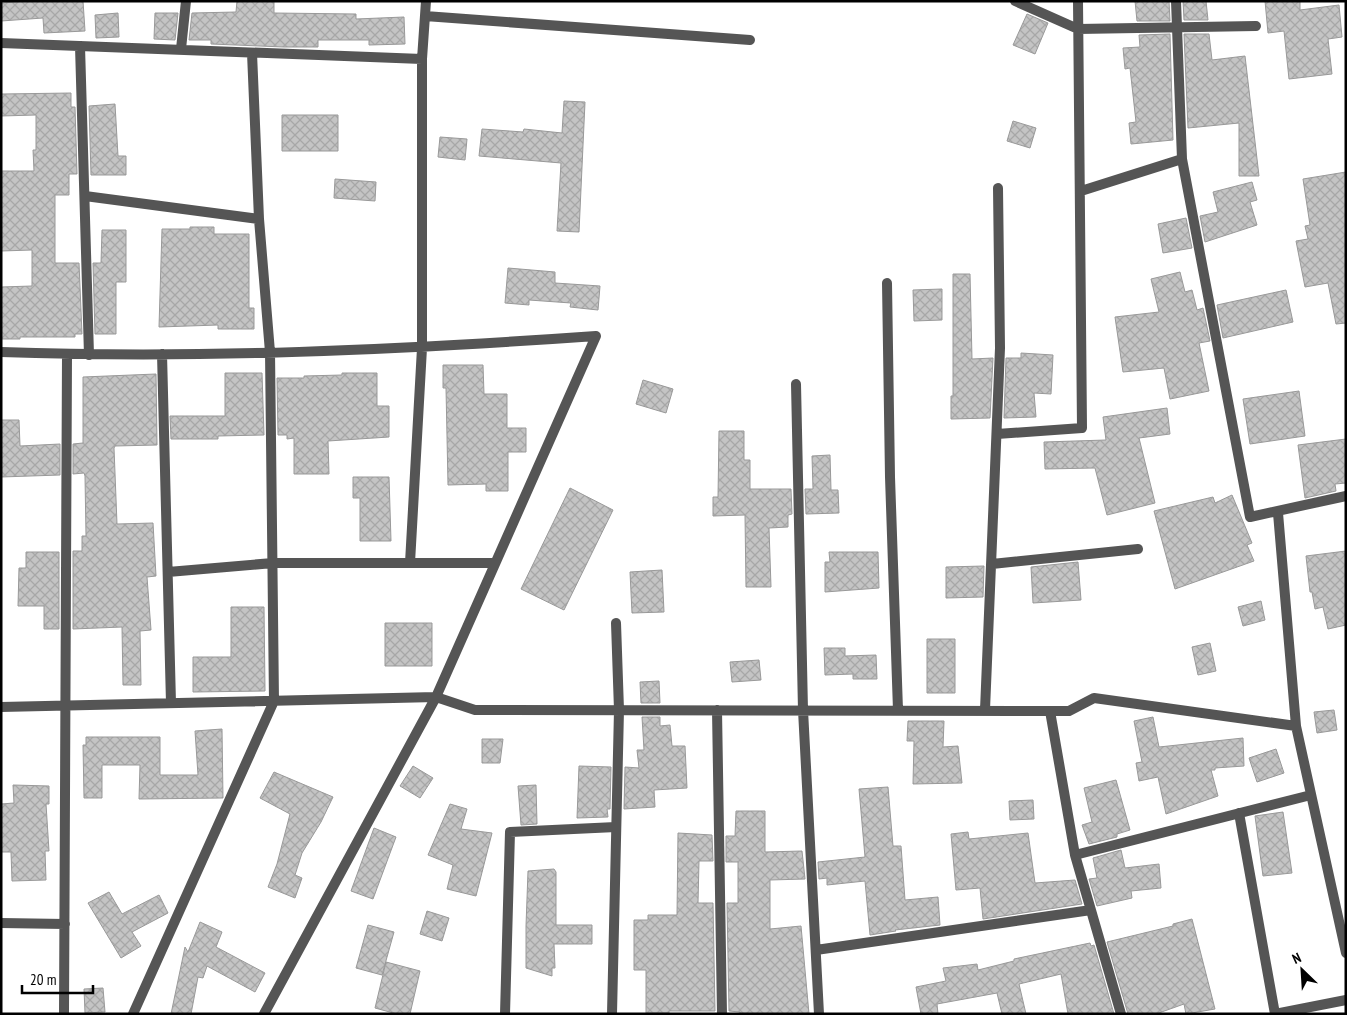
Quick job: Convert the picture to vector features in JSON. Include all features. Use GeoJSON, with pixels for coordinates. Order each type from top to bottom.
{"type":"FeatureCollection","features":[{"type":"Feature","properties":{"kind":"street"},"geometry":{"type":"LineString","coordinates":[[181,49],[186,1]]}},
{"type":"Feature","properties":{"kind":"street"},"geometry":{"type":"LineString","coordinates":[[410,563],[422,348],[422,59],[426,1]]}},
{"type":"Feature","properties":{"kind":"street"},"geometry":{"type":"LineString","coordinates":[[1015,1],[1078,29],[1256,26]]}},
{"type":"Feature","properties":{"kind":"street"},"geometry":{"type":"LineString","coordinates":[[997,434],[1082,428],[1078,1]]}},
{"type":"Feature","properties":{"kind":"street"},"geometry":{"type":"LineString","coordinates":[[1176,1],[1182,159],[1250,517],[1278,513],[1346,496]]}},
{"type":"Feature","properties":{"kind":"street"},"geometry":{"type":"LineString","coordinates":[[425,16],[750,40]]}},
{"type":"Feature","properties":{"kind":"street"},"geometry":{"type":"LineString","coordinates":[[1,43],[422,59]]}},
{"type":"Feature","properties":{"kind":"street"},"geometry":{"type":"LineString","coordinates":[[80,46],[89,355]]}},
{"type":"Feature","properties":{"kind":"street"},"geometry":{"type":"LineString","coordinates":[[133,1014],[274,701],[270,352],[259,218],[252,53]]}},
{"type":"Feature","properties":{"kind":"street"},"geometry":{"type":"LineString","coordinates":[[1080,192],[1182,159]]}},
{"type":"Feature","properties":{"kind":"street"},"geometry":{"type":"LineString","coordinates":[[986,710],[1000,348],[998,188]]}},
{"type":"Feature","properties":{"kind":"street"},"geometry":{"type":"LineString","coordinates":[[85,196],[259,218]]}},
{"type":"Feature","properties":{"kind":"street"},"geometry":{"type":"LineString","coordinates":[[887,284],[890,477],[898,710]]}},
{"type":"Feature","properties":{"kind":"street"},"geometry":{"type":"LineString","coordinates":[[1,352],[89,355],[422,348],[596,336],[436,697],[264,1014]]}},
{"type":"Feature","properties":{"kind":"street"},"geometry":{"type":"LineString","coordinates":[[162,354],[171,703]]}},
{"type":"Feature","properties":{"kind":"street"},"geometry":{"type":"LineString","coordinates":[[64,1014],[67,705],[67,355]]}},
{"type":"Feature","properties":{"kind":"street"},"geometry":{"type":"LineString","coordinates":[[796,384],[802,710],[819,1014]]}},
{"type":"Feature","properties":{"kind":"street"},"geometry":{"type":"LineString","coordinates":[[1278,513],[1296,726],[1346,953]]}},
{"type":"Feature","properties":{"kind":"street"},"geometry":{"type":"LineString","coordinates":[[992,564],[1138,550]]}},
{"type":"Feature","properties":{"kind":"street"},"geometry":{"type":"LineString","coordinates":[[168,572],[272,564],[495,563]]}},
{"type":"Feature","properties":{"kind":"street"},"geometry":{"type":"LineString","coordinates":[[612,1014],[619,710],[616,624]]}},
{"type":"Feature","properties":{"kind":"street"},"geometry":{"type":"LineString","coordinates":[[1,707],[436,697],[475,710],[1069,711],[1094,698],[1296,726]]}},
{"type":"Feature","properties":{"kind":"street"},"geometry":{"type":"LineString","coordinates":[[716,710],[722,1014]]}},
{"type":"Feature","properties":{"kind":"street"},"geometry":{"type":"LineString","coordinates":[[1050,711],[1075,856],[1121,1014]]}},
{"type":"Feature","properties":{"kind":"street"},"geometry":{"type":"LineString","coordinates":[[1075,856],[1311,795]]}},
{"type":"Feature","properties":{"kind":"street"},"geometry":{"type":"LineString","coordinates":[[1239,813],[1275,1014],[1295,1012],[1346,1000]]}},
{"type":"Feature","properties":{"kind":"street"},"geometry":{"type":"LineString","coordinates":[[505,1014],[510,832],[616,828]]}},
{"type":"Feature","properties":{"kind":"street"},"geometry":{"type":"LineString","coordinates":[[816,950],[1091,910]]}},
{"type":"Feature","properties":{"kind":"street"},"geometry":{"type":"LineString","coordinates":[[1,923],[65,924]]}},
{"type":"Feature","properties":{"kind":"building"},"geometry":{"type":"Polygon","coordinates":[[[83,1],[85,31],[44,33],[43,18],[1,21],[1,3],[83,1]]]}},
{"type":"Feature","properties":{"kind":"building"},"geometry":{"type":"Polygon","coordinates":[[[237,1],[274,1],[274,13],[356,14],[356,19],[404,17],[405,44],[369,45],[369,40],[318,40],[318,47],[284,47],[211,44],[211,40],[189,40],[192,13],[236,12],[237,1]]]}},
{"type":"Feature","properties":{"kind":"building"},"geometry":{"type":"Polygon","coordinates":[[[1135,1],[1169,1],[1170,21],[1137,21],[1135,1]]]}},
{"type":"Feature","properties":{"kind":"building"},"geometry":{"type":"Polygon","coordinates":[[[1183,1],[1206,1],[1208,20],[1184,20],[1183,1]]]}},
{"type":"Feature","properties":{"kind":"building"},"geometry":{"type":"Polygon","coordinates":[[[1265,1],[1300,1],[1300,10],[1339,5],[1342,37],[1328,39],[1332,74],[1289,79],[1284,31],[1268,33],[1265,1]]]}},
{"type":"Feature","properties":{"kind":"building"},"geometry":{"type":"Polygon","coordinates":[[[118,13],[119,37],[96,38],[95,15],[118,13]]]}},
{"type":"Feature","properties":{"kind":"building"},"geometry":{"type":"Polygon","coordinates":[[[155,13],[178,13],[175,40],[154,39],[155,13]]]}},
{"type":"Feature","properties":{"kind":"building"},"geometry":{"type":"Polygon","coordinates":[[[1027,14],[1048,23],[1035,54],[1013,45],[1027,14]]]}},
{"type":"Feature","properties":{"kind":"building"},"geometry":{"type":"Polygon","coordinates":[[[1170,34],[1173,140],[1131,144],[1129,123],[1136,122],[1130,68],[1125,69],[1123,48],[1140,47],[1139,35],[1170,34]]]}},
{"type":"Feature","properties":{"kind":"building"},"geometry":{"type":"Polygon","coordinates":[[[1184,34],[1209,34],[1212,60],[1245,56],[1259,176],[1239,176],[1239,123],[1188,128],[1184,34]]]}},
{"type":"Feature","properties":{"kind":"building"},"geometry":{"type":"Polygon","coordinates":[[[71,93],[71,107],[75,107],[77,174],[69,174],[69,195],[55,195],[55,263],[79,263],[82,334],[75,334],[75,337],[1,339],[1,287],[32,286],[32,250],[1,251],[1,171],[34,171],[33,150],[36,150],[36,115],[1,116],[1,94],[71,93]]]}},
{"type":"Feature","properties":{"kind":"building"},"geometry":{"type":"Polygon","coordinates":[[[564,101],[585,102],[579,232],[557,231],[561,163],[479,156],[482,129],[523,132],[524,129],[562,133],[564,101]]]}},
{"type":"Feature","properties":{"kind":"building"},"geometry":{"type":"Polygon","coordinates":[[[115,104],[118,156],[126,156],[126,175],[91,175],[89,106],[115,104]]]}},
{"type":"Feature","properties":{"kind":"building"},"geometry":{"type":"Polygon","coordinates":[[[282,115],[338,115],[338,151],[282,151],[282,115]]]}},
{"type":"Feature","properties":{"kind":"building"},"geometry":{"type":"Polygon","coordinates":[[[1013,121],[1036,128],[1030,148],[1007,141],[1013,121]]]}},
{"type":"Feature","properties":{"kind":"building"},"geometry":{"type":"Polygon","coordinates":[[[440,137],[467,139],[465,160],[438,157],[440,137]]]}},
{"type":"Feature","properties":{"kind":"building"},"geometry":{"type":"Polygon","coordinates":[[[1346,172],[1346,323],[1336,324],[1328,283],[1305,287],[1296,241],[1308,239],[1305,226],[1310,225],[1303,179],[1346,172]]]}},
{"type":"Feature","properties":{"kind":"building"},"geometry":{"type":"Polygon","coordinates":[[[335,179],[376,182],[375,201],[334,198],[335,179]]]}},
{"type":"Feature","properties":{"kind":"building"},"geometry":{"type":"Polygon","coordinates":[[[1252,182],[1257,200],[1250,202],[1257,225],[1205,242],[1200,216],[1218,212],[1213,192],[1252,182]]]}},
{"type":"Feature","properties":{"kind":"building"},"geometry":{"type":"Polygon","coordinates":[[[1186,218],[1192,248],[1163,253],[1158,224],[1186,218]]]}},
{"type":"Feature","properties":{"kind":"building"},"geometry":{"type":"Polygon","coordinates":[[[190,227],[214,227],[214,234],[249,234],[249,308],[254,308],[254,329],[218,329],[218,325],[159,327],[162,229],[190,229],[190,227]]]}},
{"type":"Feature","properties":{"kind":"building"},"geometry":{"type":"Polygon","coordinates":[[[102,230],[126,230],[126,282],[116,282],[116,334],[95,334],[93,263],[101,263],[102,230]]]}},
{"type":"Feature","properties":{"kind":"building"},"geometry":{"type":"Polygon","coordinates":[[[508,268],[555,272],[555,283],[600,286],[598,310],[570,307],[571,303],[529,300],[529,305],[505,303],[508,268]]]}},
{"type":"Feature","properties":{"kind":"building"},"geometry":{"type":"Polygon","coordinates":[[[1180,272],[1185,292],[1192,290],[1197,310],[1203,308],[1210,341],[1199,343],[1209,391],[1170,399],[1164,368],[1123,372],[1115,317],[1159,312],[1151,279],[1180,272]]]}},
{"type":"Feature","properties":{"kind":"building"},"geometry":{"type":"Polygon","coordinates":[[[953,274],[970,274],[972,359],[993,358],[990,418],[951,419],[951,396],[953,396],[953,274]]]}},
{"type":"Feature","properties":{"kind":"building"},"geometry":{"type":"Polygon","coordinates":[[[942,289],[942,320],[914,321],[913,290],[942,289]]]}},
{"type":"Feature","properties":{"kind":"building"},"geometry":{"type":"Polygon","coordinates":[[[1286,290],[1293,322],[1223,338],[1217,305],[1286,290]]]}},
{"type":"Feature","properties":{"kind":"building"},"geometry":{"type":"Polygon","coordinates":[[[1021,353],[1053,355],[1051,394],[1034,393],[1036,417],[1004,418],[1006,358],[1021,358],[1021,353]]]}},
{"type":"Feature","properties":{"kind":"building"},"geometry":{"type":"Polygon","coordinates":[[[443,365],[483,365],[484,394],[507,394],[507,428],[526,428],[526,452],[508,452],[508,491],[486,491],[486,484],[448,485],[446,388],[443,388],[443,365]]]}},
{"type":"Feature","properties":{"kind":"building"},"geometry":{"type":"Polygon","coordinates":[[[225,373],[262,373],[264,435],[218,436],[218,439],[171,439],[170,416],[225,416],[225,373]]]}},
{"type":"Feature","properties":{"kind":"building"},"geometry":{"type":"Polygon","coordinates":[[[342,373],[377,373],[377,406],[389,406],[389,437],[328,441],[329,474],[294,474],[294,438],[287,439],[287,435],[278,435],[277,378],[304,378],[304,376],[342,375],[342,373]]]}},
{"type":"Feature","properties":{"kind":"building"},"geometry":{"type":"Polygon","coordinates":[[[156,374],[157,445],[115,446],[114,448],[117,524],[153,523],[156,576],[147,577],[151,630],[140,631],[141,685],[123,685],[122,627],[73,629],[73,551],[82,551],[82,536],[86,536],[85,476],[84,473],[73,474],[73,444],[83,443],[83,377],[156,374]]]}},
{"type":"Feature","properties":{"kind":"building"},"geometry":{"type":"Polygon","coordinates":[[[643,380],[673,389],[666,413],[636,404],[643,380]]]}},
{"type":"Feature","properties":{"kind":"building"},"geometry":{"type":"Polygon","coordinates":[[[1299,391],[1305,436],[1250,444],[1243,399],[1299,391]]]}},
{"type":"Feature","properties":{"kind":"building"},"geometry":{"type":"Polygon","coordinates":[[[1167,408],[1170,434],[1139,438],[1155,503],[1107,515],[1095,468],[1045,469],[1044,442],[1106,440],[1103,417],[1167,408]]]}},
{"type":"Feature","properties":{"kind":"building"},"geometry":{"type":"Polygon","coordinates":[[[1,420],[19,420],[20,446],[60,444],[60,475],[1,477],[1,420]]]}},
{"type":"Feature","properties":{"kind":"building"},"geometry":{"type":"Polygon","coordinates":[[[719,431],[744,431],[744,460],[750,460],[750,489],[791,489],[792,514],[788,515],[788,527],[769,528],[771,587],[746,587],[745,515],[713,516],[713,497],[718,497],[719,431]]]}},
{"type":"Feature","properties":{"kind":"building"},"geometry":{"type":"Polygon","coordinates":[[[1346,439],[1346,483],[1335,484],[1336,491],[1305,498],[1298,445],[1346,439]]]}},
{"type":"Feature","properties":{"kind":"building"},"geometry":{"type":"Polygon","coordinates":[[[830,455],[831,490],[838,490],[839,513],[806,514],[805,489],[813,489],[812,456],[830,455]]]}},
{"type":"Feature","properties":{"kind":"building"},"geometry":{"type":"Polygon","coordinates":[[[353,477],[389,477],[391,541],[360,541],[360,498],[353,498],[353,477]]]}},
{"type":"Feature","properties":{"kind":"building"},"geometry":{"type":"Polygon","coordinates":[[[570,488],[613,510],[564,610],[521,589],[570,488]]]}},
{"type":"Feature","properties":{"kind":"building"},"geometry":{"type":"Polygon","coordinates":[[[1232,495],[1252,543],[1247,545],[1254,561],[1175,589],[1154,511],[1213,497],[1215,503],[1232,495]]]}},
{"type":"Feature","properties":{"kind":"building"},"geometry":{"type":"Polygon","coordinates":[[[1346,551],[1346,625],[1328,629],[1323,607],[1315,609],[1312,592],[1310,592],[1306,556],[1346,551]]]}},
{"type":"Feature","properties":{"kind":"building"},"geometry":{"type":"Polygon","coordinates":[[[26,552],[59,552],[59,629],[44,629],[44,606],[18,606],[19,568],[26,568],[26,552]]]}},
{"type":"Feature","properties":{"kind":"building"},"geometry":{"type":"Polygon","coordinates":[[[829,552],[878,552],[879,588],[825,592],[825,562],[830,562],[829,552]]]}},
{"type":"Feature","properties":{"kind":"building"},"geometry":{"type":"Polygon","coordinates":[[[1078,562],[1081,600],[1033,603],[1031,567],[1078,562]]]}},
{"type":"Feature","properties":{"kind":"building"},"geometry":{"type":"Polygon","coordinates":[[[984,566],[983,597],[946,598],[946,567],[984,566]]]}},
{"type":"Feature","properties":{"kind":"building"},"geometry":{"type":"Polygon","coordinates":[[[662,570],[664,612],[632,613],[630,572],[662,570]]]}},
{"type":"Feature","properties":{"kind":"building"},"geometry":{"type":"Polygon","coordinates":[[[1261,601],[1265,620],[1243,626],[1238,607],[1261,601]]]}},
{"type":"Feature","properties":{"kind":"building"},"geometry":{"type":"Polygon","coordinates":[[[231,607],[264,607],[265,691],[193,692],[193,657],[231,657],[231,607]]]}},
{"type":"Feature","properties":{"kind":"building"},"geometry":{"type":"Polygon","coordinates":[[[385,623],[432,623],[432,666],[385,666],[385,623]]]}},
{"type":"Feature","properties":{"kind":"building"},"geometry":{"type":"Polygon","coordinates":[[[927,639],[955,639],[955,693],[927,693],[927,639]]]}},
{"type":"Feature","properties":{"kind":"building"},"geometry":{"type":"Polygon","coordinates":[[[1210,643],[1216,671],[1198,675],[1192,647],[1210,643]]]}},
{"type":"Feature","properties":{"kind":"building"},"geometry":{"type":"Polygon","coordinates":[[[824,648],[845,648],[845,656],[876,655],[877,679],[853,679],[853,674],[825,675],[824,648]]]}},
{"type":"Feature","properties":{"kind":"building"},"geometry":{"type":"Polygon","coordinates":[[[759,660],[761,680],[732,682],[730,662],[759,660]]]}},
{"type":"Feature","properties":{"kind":"building"},"geometry":{"type":"Polygon","coordinates":[[[659,681],[660,703],[641,703],[640,682],[659,681]]]}},
{"type":"Feature","properties":{"kind":"building"},"geometry":{"type":"Polygon","coordinates":[[[1334,710],[1337,730],[1317,733],[1314,712],[1334,710]]]}},
{"type":"Feature","properties":{"kind":"building"},"geometry":{"type":"Polygon","coordinates":[[[642,717],[660,717],[660,726],[670,725],[672,746],[685,746],[687,788],[654,790],[655,807],[624,809],[625,767],[639,768],[637,750],[644,750],[642,717]]]}},
{"type":"Feature","properties":{"kind":"building"},"geometry":{"type":"Polygon","coordinates":[[[1153,717],[1159,747],[1243,738],[1244,766],[1215,768],[1215,770],[1211,770],[1218,796],[1166,814],[1158,777],[1139,781],[1136,763],[1142,762],[1134,721],[1153,717]]]}},
{"type":"Feature","properties":{"kind":"building"},"geometry":{"type":"Polygon","coordinates":[[[908,721],[944,721],[943,747],[958,746],[962,783],[913,784],[914,741],[907,741],[908,721]]]}},
{"type":"Feature","properties":{"kind":"building"},"geometry":{"type":"Polygon","coordinates":[[[222,729],[223,798],[139,799],[140,765],[102,765],[102,798],[84,798],[83,745],[86,745],[86,737],[160,737],[160,775],[198,775],[195,731],[222,729]]]}},
{"type":"Feature","properties":{"kind":"building"},"geometry":{"type":"Polygon","coordinates":[[[482,739],[503,739],[500,763],[482,763],[482,739]]]}},
{"type":"Feature","properties":{"kind":"building"},"geometry":{"type":"Polygon","coordinates":[[[1276,749],[1284,773],[1257,782],[1249,758],[1276,749]]]}},
{"type":"Feature","properties":{"kind":"building"},"geometry":{"type":"Polygon","coordinates":[[[413,766],[433,778],[420,798],[400,786],[413,766]]]}},
{"type":"Feature","properties":{"kind":"building"},"geometry":{"type":"Polygon","coordinates":[[[579,766],[611,767],[610,809],[607,809],[608,817],[577,818],[579,766]]]}},
{"type":"Feature","properties":{"kind":"building"},"geometry":{"type":"Polygon","coordinates":[[[274,772],[333,797],[321,822],[302,853],[295,875],[302,878],[295,898],[268,887],[277,864],[290,814],[260,798],[274,772]]]}},
{"type":"Feature","properties":{"kind":"building"},"geometry":{"type":"Polygon","coordinates":[[[1116,780],[1130,830],[1117,834],[1117,837],[1089,844],[1082,825],[1092,822],[1084,788],[1116,780]]]}},
{"type":"Feature","properties":{"kind":"building"},"geometry":{"type":"Polygon","coordinates":[[[13,785],[49,786],[49,804],[46,804],[49,851],[45,851],[46,880],[12,881],[11,852],[1,852],[1,804],[14,803],[13,785]]]}},
{"type":"Feature","properties":{"kind":"building"},"geometry":{"type":"Polygon","coordinates":[[[536,785],[537,824],[521,825],[518,786],[536,785]]]}},
{"type":"Feature","properties":{"kind":"building"},"geometry":{"type":"Polygon","coordinates":[[[888,787],[893,846],[901,846],[905,900],[938,897],[940,925],[870,935],[865,881],[827,885],[827,878],[819,879],[818,862],[865,857],[859,789],[888,787]]]}},
{"type":"Feature","properties":{"kind":"building"},"geometry":{"type":"Polygon","coordinates":[[[1033,800],[1034,819],[1010,820],[1009,801],[1033,800]]]}},
{"type":"Feature","properties":{"kind":"building"},"geometry":{"type":"Polygon","coordinates":[[[450,804],[467,809],[461,829],[492,833],[476,896],[447,889],[453,865],[428,855],[450,804]]]}},
{"type":"Feature","properties":{"kind":"building"},"geometry":{"type":"Polygon","coordinates":[[[736,811],[765,811],[765,852],[802,851],[805,879],[770,880],[770,929],[801,926],[809,1014],[740,1014],[740,1012],[729,1011],[727,903],[738,903],[738,862],[726,862],[726,836],[735,836],[736,811]]]}},
{"type":"Feature","properties":{"kind":"building"},"geometry":{"type":"Polygon","coordinates":[[[1283,812],[1292,873],[1263,876],[1255,816],[1283,812]]]}},
{"type":"Feature","properties":{"kind":"building"},"geometry":{"type":"Polygon","coordinates":[[[374,828],[396,837],[373,899],[351,891],[374,828]]]}},
{"type":"Feature","properties":{"kind":"building"},"geometry":{"type":"Polygon","coordinates":[[[968,832],[969,839],[1028,833],[1035,883],[1075,880],[1082,904],[983,919],[980,888],[956,890],[951,834],[968,832]]]}},
{"type":"Feature","properties":{"kind":"building"},"geometry":{"type":"Polygon","coordinates":[[[678,833],[712,835],[713,861],[699,861],[698,903],[713,903],[715,1011],[646,1013],[646,970],[634,970],[634,920],[648,920],[648,915],[677,915],[678,833]]]}},
{"type":"Feature","properties":{"kind":"building"},"geometry":{"type":"Polygon","coordinates":[[[1121,850],[1125,868],[1159,864],[1161,888],[1131,891],[1132,898],[1097,906],[1089,879],[1097,878],[1093,858],[1121,850]]]}},
{"type":"Feature","properties":{"kind":"building"},"geometry":{"type":"Polygon","coordinates":[[[554,869],[556,872],[556,925],[592,925],[592,944],[554,944],[555,968],[552,968],[552,976],[526,968],[526,926],[528,871],[554,869]]]}},
{"type":"Feature","properties":{"kind":"building"},"geometry":{"type":"Polygon","coordinates":[[[109,892],[122,914],[159,895],[168,913],[132,932],[141,946],[121,958],[88,903],[109,892]]]}},
{"type":"Feature","properties":{"kind":"building"},"geometry":{"type":"Polygon","coordinates":[[[427,911],[449,918],[442,941],[420,934],[427,911]]]}},
{"type":"Feature","properties":{"kind":"building"},"geometry":{"type":"Polygon","coordinates":[[[1192,919],[1215,1009],[1186,1014],[1184,1004],[1156,1014],[1128,1014],[1107,942],[1173,926],[1173,924],[1192,919]]]}},
{"type":"Feature","properties":{"kind":"building"},"geometry":{"type":"Polygon","coordinates":[[[200,922],[222,932],[216,947],[265,973],[255,992],[207,966],[203,978],[198,977],[191,1014],[171,1014],[185,947],[188,952],[200,922]]]}},
{"type":"Feature","properties":{"kind":"building"},"geometry":{"type":"Polygon","coordinates":[[[368,925],[394,932],[382,975],[356,968],[368,925]]]}},
{"type":"Feature","properties":{"kind":"building"},"geometry":{"type":"Polygon","coordinates":[[[1090,943],[1091,946],[1094,945],[1114,1014],[1068,1014],[1061,974],[1019,984],[1026,1014],[1002,1014],[997,993],[937,1004],[938,1014],[921,1014],[916,987],[946,981],[943,968],[977,964],[978,970],[1014,961],[1014,959],[1090,943]]]}},
{"type":"Feature","properties":{"kind":"building"},"geometry":{"type":"Polygon","coordinates":[[[386,962],[420,971],[410,1014],[397,1014],[375,1008],[386,962]]]}},
{"type":"Feature","properties":{"kind":"building"},"geometry":{"type":"Polygon","coordinates":[[[103,988],[105,1012],[85,1013],[84,989],[103,988]]]}}]}
